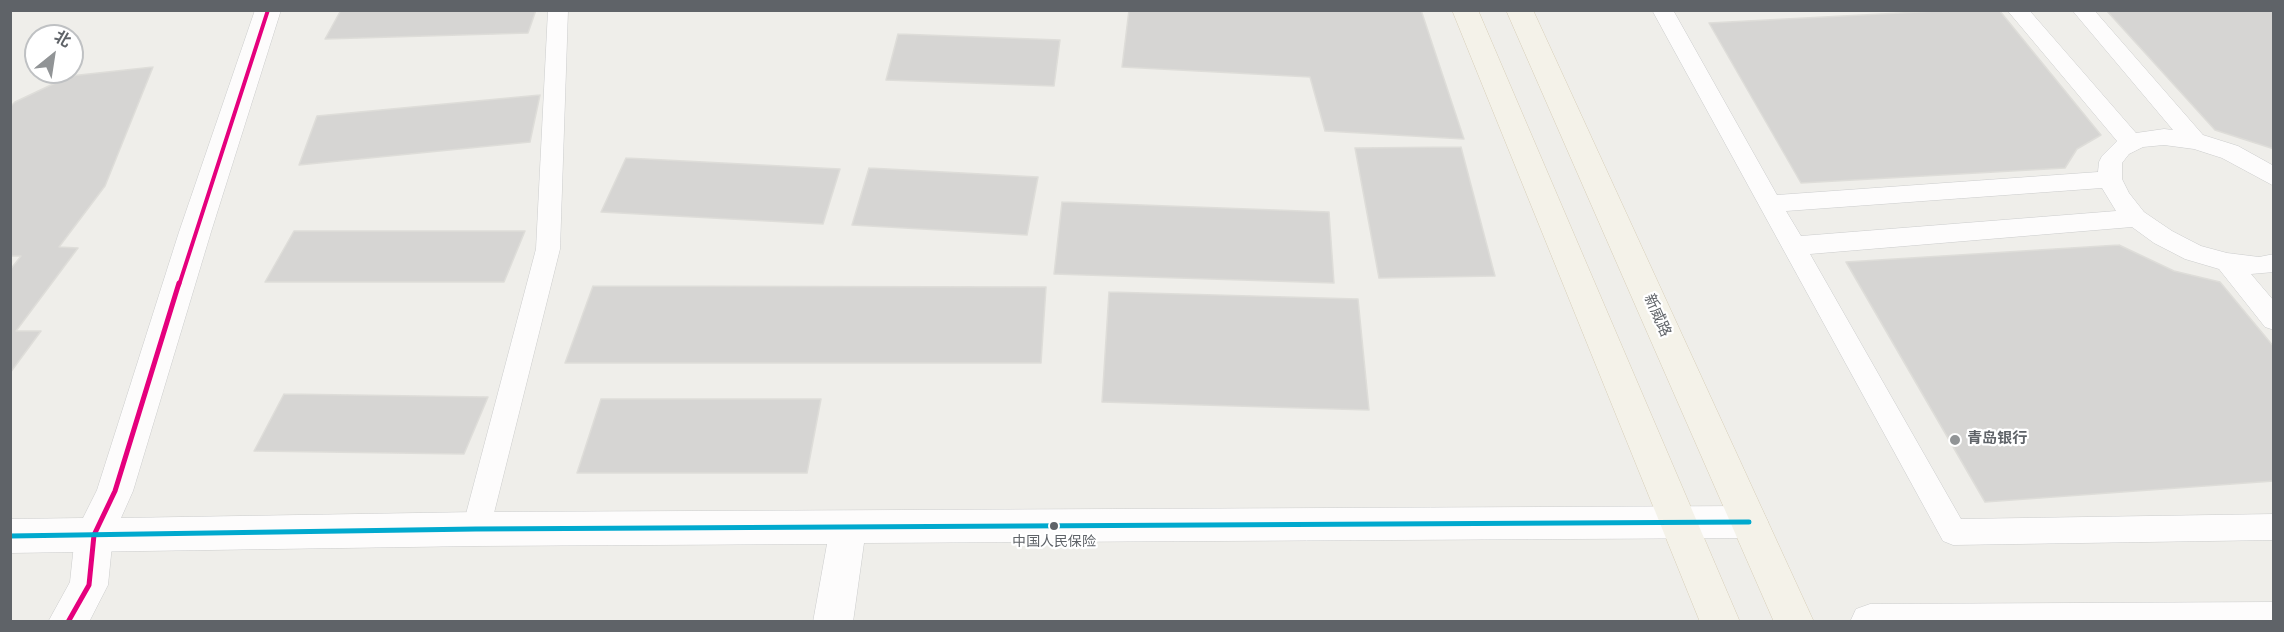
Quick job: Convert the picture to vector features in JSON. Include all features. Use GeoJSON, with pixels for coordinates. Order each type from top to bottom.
{"type":"FeatureCollection","features":[{"type":"Feature","properties":{"kind":"main road"},"geometry":{"type":"LineString","coordinates":[[1465,10],[1720,621]]}},
{"type":"Feature","properties":{"kind":"main road","name":"新威路"},"geometry":{"type":"LineString","coordinates":[[1519,10],[1794,621]]}},
{"type":"Feature","properties":{"kind":"street"},"geometry":{"type":"LineString","coordinates":[[68,621],[89,585],[94,535],[115,491],[195,232],[268,10]]}},
{"type":"Feature","properties":{"kind":"street"},"geometry":{"type":"LineString","coordinates":[[10,536],[476,529],[1749,522]]}},
{"type":"Feature","properties":{"kind":"street"},"geometry":{"type":"LineString","coordinates":[[833,621],[848,528]]}},
{"type":"Feature","properties":{"kind":"street"},"geometry":{"type":"LineString","coordinates":[[1870,621],[2274,620]]}},
{"type":"Feature","properties":{"kind":"lane"},"geometry":{"type":"LineString","coordinates":[[476,529],[548,249],[558,10]]}},
{"type":"Feature","properties":{"kind":"lane"},"geometry":{"type":"LineString","coordinates":[[1662,10],[1953,532],[2274,527]]}},
{"type":"Feature","properties":{"kind":"lane"},"geometry":{"type":"LineString","coordinates":[[2018,10],[2132,143]]}},
{"type":"Feature","properties":{"kind":"lane"},"geometry":{"type":"LineString","coordinates":[[2082,10],[2196,141]]}},
{"type":"Feature","properties":{"kind":"lane"},"geometry":{"type":"LineString","coordinates":[[2274,178],[2230,152],[2196,141],[2164,138],[2139,140],[2121,148],[2110,162],[2110,179],[2119,198],[2136,218],[2163,237],[2194,252],[2227,262],[2259,266],[2274,263]]}},
{"type":"Feature","properties":{"kind":"lane"},"geometry":{"type":"LineString","coordinates":[[1770,204],[2110,179]]}},
{"type":"Feature","properties":{"kind":"lane"},"geometry":{"type":"LineString","coordinates":[[1793,246],[2136,218]]}},
{"type":"Feature","properties":{"kind":"lane"},"geometry":{"type":"LineString","coordinates":[[2227,262],[2274,320]]}},
{"type":"Feature","properties":{"kind":"building"},"geometry":{"type":"Polygon","coordinates":[[[341,10],[536,10],[528,33],[325,39],[341,10]]]}},
{"type":"Feature","properties":{"kind":"building"},"geometry":{"type":"Polygon","coordinates":[[[1129,10],[1421,10],[1464,139],[1325,131],[1310,77],[1122,67],[1129,10]]]}},
{"type":"Feature","properties":{"kind":"building"},"geometry":{"type":"Polygon","coordinates":[[[1957,10],[1999,10],[2101,135],[2077,149],[2065,168],[1801,183],[1709,23],[1957,10]]]}},
{"type":"Feature","properties":{"kind":"building"},"geometry":{"type":"Polygon","coordinates":[[[2106,10],[2274,10],[2274,149],[2215,130],[2106,10]]]}},
{"type":"Feature","properties":{"kind":"building"},"geometry":{"type":"Polygon","coordinates":[[[898,34],[1060,40],[1054,86],[886,80],[898,34]]]}},
{"type":"Feature","properties":{"kind":"building"},"geometry":{"type":"Polygon","coordinates":[[[153,67],[105,186],[59,247],[78,248],[16,331],[41,331],[10,373],[10,270],[21,256],[10,256],[10,107],[15,102],[53,84],[84,84],[84,74],[153,67]]]}},
{"type":"Feature","properties":{"kind":"building"},"geometry":{"type":"Polygon","coordinates":[[[540,95],[530,142],[299,165],[317,116],[540,95]]]}},
{"type":"Feature","properties":{"kind":"building"},"geometry":{"type":"Polygon","coordinates":[[[1461,147],[1495,276],[1379,278],[1355,148],[1461,147]]]}},
{"type":"Feature","properties":{"kind":"building"},"geometry":{"type":"Polygon","coordinates":[[[626,158],[840,169],[823,224],[601,212],[626,158]]]}},
{"type":"Feature","properties":{"kind":"building"},"geometry":{"type":"Polygon","coordinates":[[[869,168],[1038,177],[1027,235],[852,225],[869,168]]]}},
{"type":"Feature","properties":{"kind":"building"},"geometry":{"type":"Polygon","coordinates":[[[1062,202],[1329,212],[1334,283],[1054,274],[1062,202]]]}},
{"type":"Feature","properties":{"kind":"building"},"geometry":{"type":"Polygon","coordinates":[[[294,231],[525,231],[504,282],[265,282],[294,231]]]}},
{"type":"Feature","properties":{"kind":"building"},"geometry":{"type":"Polygon","coordinates":[[[2119,245],[2174,271],[2220,282],[2274,347],[2274,481],[1985,502],[1846,262],[2119,245]]]}},
{"type":"Feature","properties":{"kind":"building"},"geometry":{"type":"Polygon","coordinates":[[[593,286],[1046,287],[1041,363],[565,363],[593,286]]]}},
{"type":"Feature","properties":{"kind":"building"},"geometry":{"type":"Polygon","coordinates":[[[1109,292],[1358,299],[1369,410],[1102,402],[1109,292]]]}},
{"type":"Feature","properties":{"kind":"building"},"geometry":{"type":"Polygon","coordinates":[[[284,394],[488,397],[464,454],[254,451],[284,394]]]}},
{"type":"Feature","properties":{"kind":"building"},"geometry":{"type":"Polygon","coordinates":[[[601,399],[821,399],[807,473],[577,473],[601,399]]]}},
{"type":"Feature","properties":{"kind":"transit line"},"geometry":{"type":"LineString","coordinates":[[68,622],[89,585],[94,535],[115,491],[195,232],[268,10]]}},
{"type":"Feature","properties":{"kind":"transit line"},"geometry":{"type":"LineString","coordinates":[[10,536],[476,529],[1749,522]]}},
{"type":"Feature","properties":{"kind":"place","name":"青岛银行"},"geometry":{"type":"Point","coordinates":[1955,440]}},
{"type":"Feature","properties":{"kind":"place","name":"中国人民保险"},"geometry":{"type":"Point","coordinates":[1054,526]}}]}
